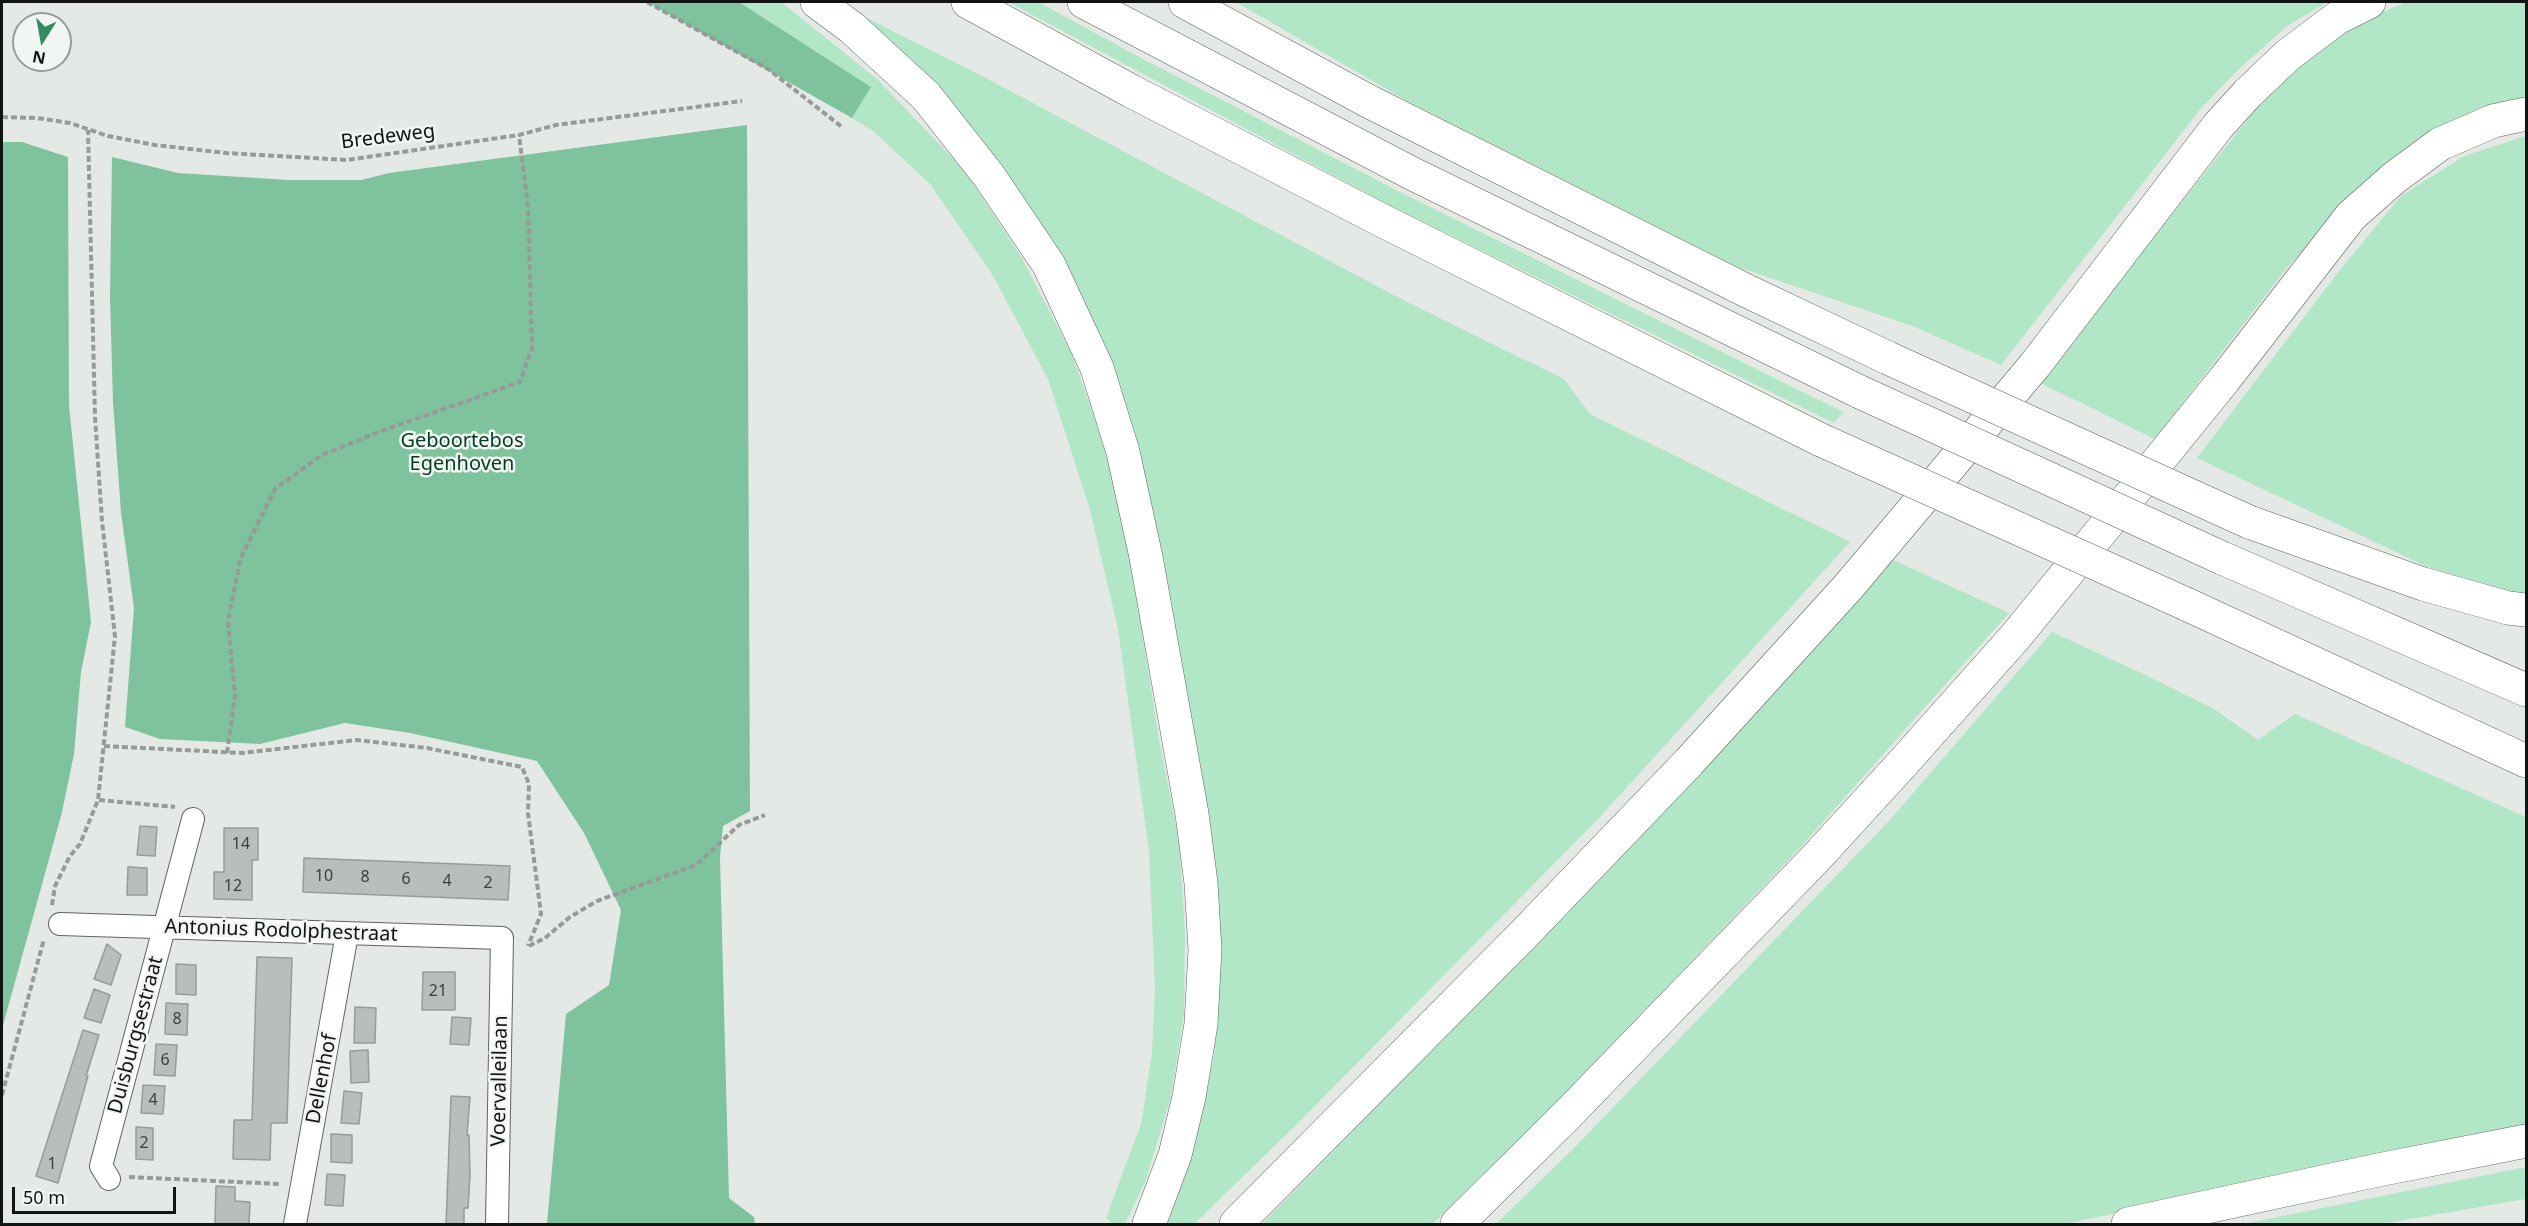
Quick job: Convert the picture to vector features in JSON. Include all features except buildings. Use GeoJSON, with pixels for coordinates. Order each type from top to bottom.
{"type":"FeatureCollection","features":[{"type":"Feature","properties":{"kind":"highway"},"geometry":{"type":"LineString","coordinates":[[817,2],[852,28],[926,96],[989,176],[1049,265],[1097,368],[1123,452],[1146,557],[1192,814],[1201,883],[1205,950],[1201,1024],[1189,1097],[1175,1155],[1149,1224]]}},
{"type":"Feature","properties":{"kind":"highway"},"geometry":{"type":"LineString","coordinates":[[968,2],[1131,91],[1385,222],[1821,440],[2186,604],[2526,761]]}},
{"type":"Feature","properties":{"kind":"highway"},"geometry":{"type":"LineString","coordinates":[[1084,2],[1413,174],[1860,392],[2222,558],[2526,690]]}},
{"type":"Feature","properties":{"kind":"highway"},"geometry":{"type":"LineString","coordinates":[[1185,2],[1389,112],[1747,291],[1888,358],[2249,522],[2424,584],[2508,608],[2526,610]]}},
{"type":"Feature","properties":{"kind":"highway"},"geometry":{"type":"LineString","coordinates":[[1236,1224],[1522,936],[1689,762],[1849,586],[2035,365],[2218,126],[2248,93],[2288,55],[2337,18],[2369,2]]}},
{"type":"Feature","properties":{"kind":"highway"},"geometry":{"type":"LineString","coordinates":[[1456,1224],[1567,1115],[1807,868],[2016,636],[2224,380],[2351,216],[2440,144],[2493,122],[2526,114]]}},
{"type":"Feature","properties":{"kind":"highway"},"geometry":{"type":"LineString","coordinates":[[2128,1224],[2378,1170],[2526,1141]]}},
{"type":"Feature","properties":{"kind":"street","name":"Duisburgsestraat"},"geometry":{"type":"LineString","coordinates":[[109,1179],[101,1166],[193,819]]}},
{"type":"Feature","properties":{"kind":"street","name":"Antonius Rodolphestraat"},"geometry":{"type":"LineString","coordinates":[[60,924],[347,934],[501,949]]}},
{"type":"Feature","properties":{"kind":"street","name":"Dellenhof"},"geometry":{"type":"LineString","coordinates":[[295,1224],[347,934]]}},
{"type":"Feature","properties":{"kind":"street","name":"Voervalleilaan"},"geometry":{"type":"LineString","coordinates":[[497,1224],[501,949]]}},
{"type":"Feature","properties":{"kind":"path"},"geometry":{"type":"LineString","coordinates":[[647,2],[768,69],[842,127]]}},
{"type":"Feature","properties":{"kind":"path","name":"Bredeweg"},"geometry":{"type":"LineString","coordinates":[[2,117],[37,118],[70,123],[108,136],[155,145],[226,153],[347,160],[519,135],[556,125],[742,101]]}},
{"type":"Feature","properties":{"kind":"path"},"geometry":{"type":"LineString","coordinates":[[88,130],[95,417],[102,521],[115,636],[104,746],[242,753],[357,740],[427,748],[522,767],[529,784],[528,813],[541,914],[528,946]]}},
{"type":"Feature","properties":{"kind":"path"},"geometry":{"type":"LineString","coordinates":[[227,753],[235,695],[228,621],[241,557],[275,489],[322,455],[376,433],[520,382],[532,348],[528,206],[519,135]]}},
{"type":"Feature","properties":{"kind":"path"},"geometry":{"type":"LineString","coordinates":[[98,800],[195,809],[193,819]]}},
{"type":"Feature","properties":{"kind":"path"},"geometry":{"type":"LineString","coordinates":[[501,949],[528,946],[545,938],[570,917],[597,901],[696,865],[740,825],[765,815]]}},
{"type":"Feature","properties":{"kind":"path"},"geometry":{"type":"LineString","coordinates":[[109,1179],[143,1176],[302,1185]]}},
{"type":"Feature","properties":{"kind":"green space"},"geometry":{"type":"Polygon","coordinates":[[[647,2],[739,2],[871,87],[852,118],[647,2]]]}},
{"type":"Feature","properties":{"kind":"green space"},"geometry":{"type":"Polygon","coordinates":[[[739,2],[781,2],[877,79],[965,171],[1023,260],[1071,353],[1099,429],[1125,524],[1159,739],[1179,840],[1185,932],[1184,1014],[1171,1096],[1146,1180],[1125,1224],[1113,1224],[1106,1218],[1141,1124],[1152,1053],[1155,987],[1149,851],[1118,629],[1090,510],[1048,379],[992,274],[930,184],[873,131],[852,118],[871,87],[739,2]]]}},
{"type":"Feature","properties":{"kind":"green space"},"geometry":{"type":"Polygon","coordinates":[[[1008,2],[1038,2],[1400,192],[1843,412],[1834,423],[1391,206],[1008,2]]]}},
{"type":"Feature","properties":{"kind":"green space"},"geometry":{"type":"Polygon","coordinates":[[[1236,2],[2328,2],[2287,26],[2241,67],[2202,107],[2001,365],[1915,327],[1738,267],[1407,101],[1236,2]]]}},
{"type":"Feature","properties":{"kind":"green space"},"geometry":{"type":"Polygon","coordinates":[[[2406,2],[2526,2],[2526,103],[2363,191],[2289,265],[2155,439],[2038,382],[2280,79],[2343,29],[2406,2]]]}},
{"type":"Feature","properties":{"kind":"green space"},"geometry":{"type":"Polygon","coordinates":[[[861,15],[982,76],[1405,301],[1564,379],[1590,414],[1850,542],[1598,819],[1295,1126],[1194,1224],[1164,1224],[1199,1126],[1214,1055],[1220,976],[1218,896],[1090,316],[861,15]]]}},
{"type":"Feature","properties":{"kind":"green space","name":"Geboortebos Egenhoven"},"geometry":{"type":"Polygon","coordinates":[[[747,125],[750,811],[723,826],[720,857],[729,1198],[754,1217],[755,1224],[547,1224],[566,1014],[609,985],[621,910],[584,833],[537,761],[410,733],[345,723],[260,744],[160,739],[125,727],[134,608],[121,513],[113,402],[110,298],[112,157],[178,173],[289,180],[361,180],[389,173],[747,125]]]}},
{"type":"Feature","properties":{"kind":"green space"},"geometry":{"type":"Polygon","coordinates":[[[2526,136],[2526,593],[2508,592],[2430,568],[2197,458],[2339,271],[2401,196],[2464,156],[2526,136]]]}},
{"type":"Feature","properties":{"kind":"green space"},"geometry":{"type":"Polygon","coordinates":[[[2,142],[22,142],[68,157],[69,405],[91,622],[81,672],[74,754],[62,812],[2,1029],[2,142]]]}},
{"type":"Feature","properties":{"kind":"green space"},"geometry":{"type":"Polygon","coordinates":[[[1889,558],[2009,613],[1798,850],[1575,1083],[1433,1224],[1262,1224],[1652,824],[1889,558]]]}},
{"type":"Feature","properties":{"kind":"green space"},"geometry":{"type":"Polygon","coordinates":[[[2052,632],[2214,709],[2258,740],[2295,714],[2526,817],[2526,1128],[2064,1224],[1496,1224],[1575,1147],[1889,821],[2052,632]]]}},
{"type":"Feature","properties":{"kind":"green space"},"geometry":{"type":"Polygon","coordinates":[[[2526,1167],[2526,1199],[2381,1224],[2243,1224],[2526,1167]]]}}]}
